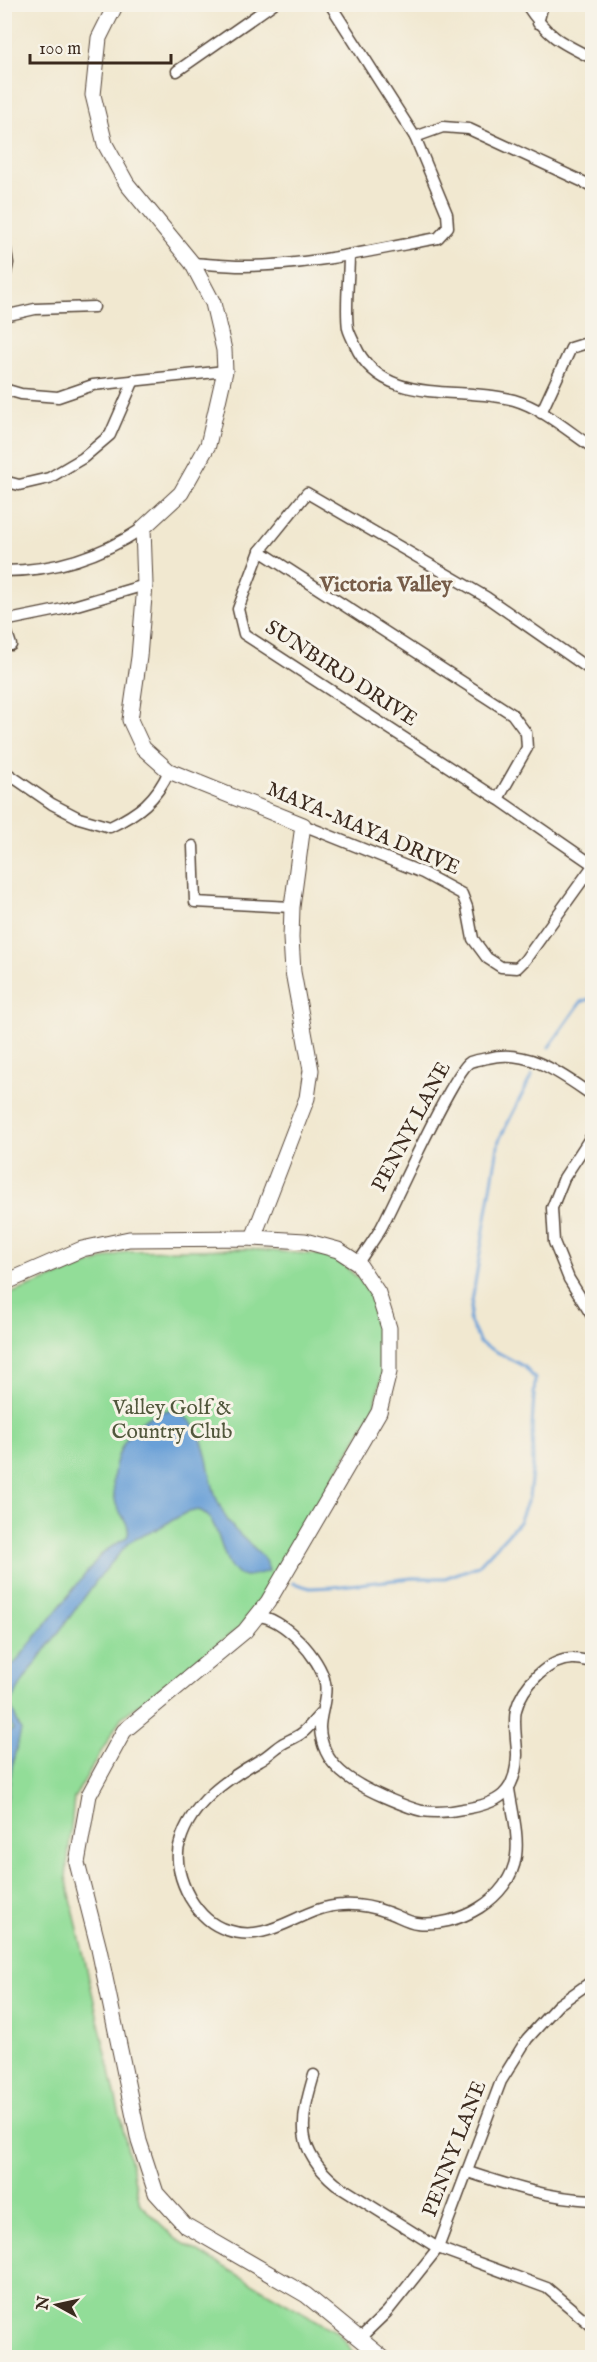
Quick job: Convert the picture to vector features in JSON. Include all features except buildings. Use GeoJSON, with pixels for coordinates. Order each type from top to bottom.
{"type":"FeatureCollection","features":[{"type":"Feature","properties":{"kind":"street"},"geometry":{"type":"LineString","coordinates":[[4,571],[40,569],[66,564],[98,554],[143,528],[181,493],[208,445],[225,371],[224,350],[213,303],[192,263],[127,184],[105,144],[93,95],[99,38],[116,4]]}},
{"type":"Feature","properties":{"kind":"street"},"geometry":{"type":"LineString","coordinates":[[177,71],[273,4]]}},
{"type":"Feature","properties":{"kind":"street"},"geometry":{"type":"LineString","coordinates":[[192,263],[243,266],[292,263],[349,255],[438,238],[448,227],[447,214],[415,137],[330,4]]}},
{"type":"Feature","properties":{"kind":"street"},"geometry":{"type":"LineString","coordinates":[[526,4],[538,23],[555,40],[592,58]]}},
{"type":"Feature","properties":{"kind":"street"},"geometry":{"type":"LineString","coordinates":[[538,23],[543,4]]}},
{"type":"Feature","properties":{"kind":"street"},"geometry":{"type":"LineString","coordinates":[[415,137],[443,127],[469,129],[592,186]]}},
{"type":"Feature","properties":{"kind":"street"},"geometry":{"type":"LineString","coordinates":[[4,238],[8,263],[4,283]]}},
{"type":"Feature","properties":{"kind":"street"},"geometry":{"type":"LineString","coordinates":[[349,255],[348,329],[360,356],[370,370],[388,381],[412,389],[516,400],[541,413],[592,447]]}},
{"type":"Feature","properties":{"kind":"street"},"geometry":{"type":"LineString","coordinates":[[4,316],[35,309],[94,307]]}},
{"type":"Feature","properties":{"kind":"street"},"geometry":{"type":"LineString","coordinates":[[541,413],[571,348],[587,344]]}},
{"type":"Feature","properties":{"kind":"street"},"geometry":{"type":"LineString","coordinates":[[4,389],[21,394],[58,397],[93,385],[225,371]]}},
{"type":"Feature","properties":{"kind":"street"},"geometry":{"type":"LineString","coordinates":[[4,482],[19,485],[49,478],[83,458],[110,435],[134,380]]}},
{"type":"Feature","properties":{"kind":"street","name":"SUNBIRD DRIVE"},"geometry":{"type":"LineString","coordinates":[[592,671],[486,597],[307,493],[260,551],[238,609],[244,634],[498,800],[592,866]]}},
{"type":"Feature","properties":{"kind":"street","name":"MAYA-MAYA DRIVE"},"geometry":{"type":"LineString","coordinates":[[143,528],[145,585],[139,657],[130,720],[143,748],[169,771],[423,873],[462,894],[473,939],[487,958],[501,967],[517,968],[525,960],[592,866]]}},
{"type":"Feature","properties":{"kind":"street"},"geometry":{"type":"LineString","coordinates":[[260,551],[512,714],[526,733],[527,748],[498,800]]}},
{"type":"Feature","properties":{"kind":"street"},"geometry":{"type":"LineString","coordinates":[[11,645],[4,623],[63,609],[145,585]]}},
{"type":"Feature","properties":{"kind":"street"},"geometry":{"type":"LineString","coordinates":[[4,771],[52,804],[79,818],[110,826],[133,816],[160,791],[169,771]]}},
{"type":"Feature","properties":{"kind":"street"},"geometry":{"type":"LineString","coordinates":[[253,1238],[307,1098],[311,1070],[293,972],[291,938],[292,907],[303,825]]}},
{"type":"Feature","properties":{"kind":"street"},"geometry":{"type":"LineString","coordinates":[[193,846],[195,902],[292,907]]}},
{"type":"Feature","properties":{"kind":"street","name":"PENNY LANE"},"geometry":{"type":"LineString","coordinates":[[358,1263],[380,1231],[452,1086],[469,1063],[494,1056],[520,1057],[537,1061],[559,1071],[592,1095]]}},
{"type":"Feature","properties":{"kind":"street"},"geometry":{"type":"LineString","coordinates":[[592,1136],[564,1178],[552,1208],[554,1242],[569,1280],[587,1296],[592,1316]]}},
{"type":"Feature","properties":{"kind":"street"},"geometry":{"type":"LineString","coordinates":[[4,1283],[82,1250],[129,1239],[253,1238],[305,1241],[338,1250],[358,1263],[378,1293],[389,1328],[388,1372],[379,1412],[316,1523],[257,1616],[245,1631],[124,1731],[89,1795],[77,1863],[99,1949],[139,2141],[156,2193],[185,2225],[306,2295],[383,2358]]}},
{"type":"Feature","properties":{"kind":"street"},"geometry":{"type":"LineString","coordinates":[[257,1616],[266,1617],[298,1638],[310,1651],[325,1684],[320,1713],[322,1742],[328,1757],[338,1771],[351,1781],[397,1803],[423,1811],[448,1812],[478,1807],[500,1799],[514,1779],[517,1757],[516,1710],[525,1690],[552,1664],[573,1659],[592,1662]]}},
{"type":"Feature","properties":{"kind":"street"},"geometry":{"type":"LineString","coordinates":[[320,1713],[302,1733],[247,1766],[203,1800],[180,1842],[178,1860],[181,1878],[187,1893],[196,1908],[208,1921],[223,1929],[242,1935],[259,1933],[325,1908],[341,1905],[366,1906],[414,1923],[437,1925],[477,1909],[497,1894],[508,1880],[516,1857],[516,1837],[509,1789]]}},
{"type":"Feature","properties":{"kind":"street","name":"PENNY LANE"},"geometry":{"type":"LineString","coordinates":[[360,2338],[387,2312],[438,2248],[501,2082],[527,2039],[558,2005],[592,1981]]}},
{"type":"Feature","properties":{"kind":"street"},"geometry":{"type":"LineString","coordinates":[[314,2075],[303,2121],[304,2137],[314,2162],[322,2173],[438,2248],[548,2289],[592,2326]]}},
{"type":"Feature","properties":{"kind":"street"},"geometry":{"type":"LineString","coordinates":[[468,2172],[521,2189],[565,2199],[592,2200]]}},
{"type":"Feature","properties":{"kind":"green space","name":"Valley Golf & Country Club"},"geometry":{"type":"Polygon","coordinates":[[[247,1249],[333,1256],[359,1279],[374,1300],[388,1351],[374,1409],[265,1593],[239,1628],[121,1718],[74,1798],[66,1877],[140,2204],[176,2239],[337,2332],[357,2357],[5,2357],[4,1296],[127,1251],[247,1249]]]}},
{"type":"Feature","properties":{"kind":"water"},"geometry":{"type":"Polygon","coordinates":[[[169,1410],[183,1416],[193,1424],[200,1435],[214,1490],[222,1511],[234,1529],[262,1556],[269,1571],[248,1576],[236,1573],[225,1556],[213,1523],[206,1514],[198,1510],[185,1513],[129,1542],[97,1580],[25,1678],[10,1704],[21,1731],[13,1761],[5,1810],[5,1734],[13,1730],[5,1710],[5,1671],[16,1662],[102,1553],[127,1537],[128,1529],[116,1504],[113,1489],[117,1459],[131,1432],[155,1414],[169,1410]]]}},
{"type":"Feature","properties":{"kind":"waterway"},"geometry":{"type":"LineString","coordinates":[[549,1047],[581,1002],[592,998]]}},
{"type":"Feature","properties":{"kind":"waterway"},"geometry":{"type":"LineString","coordinates":[[293,1583],[310,1588],[412,1578],[445,1578],[478,1566],[519,1522],[529,1497],[533,1463],[532,1427],[535,1379],[525,1367],[480,1343],[469,1319],[499,1140],[532,1075]]}},
{"type":"Feature","properties":{"kind":"district","name":"Victoria Valley"},"geometry":{"type":"Point","coordinates":[386,585]}}]}
